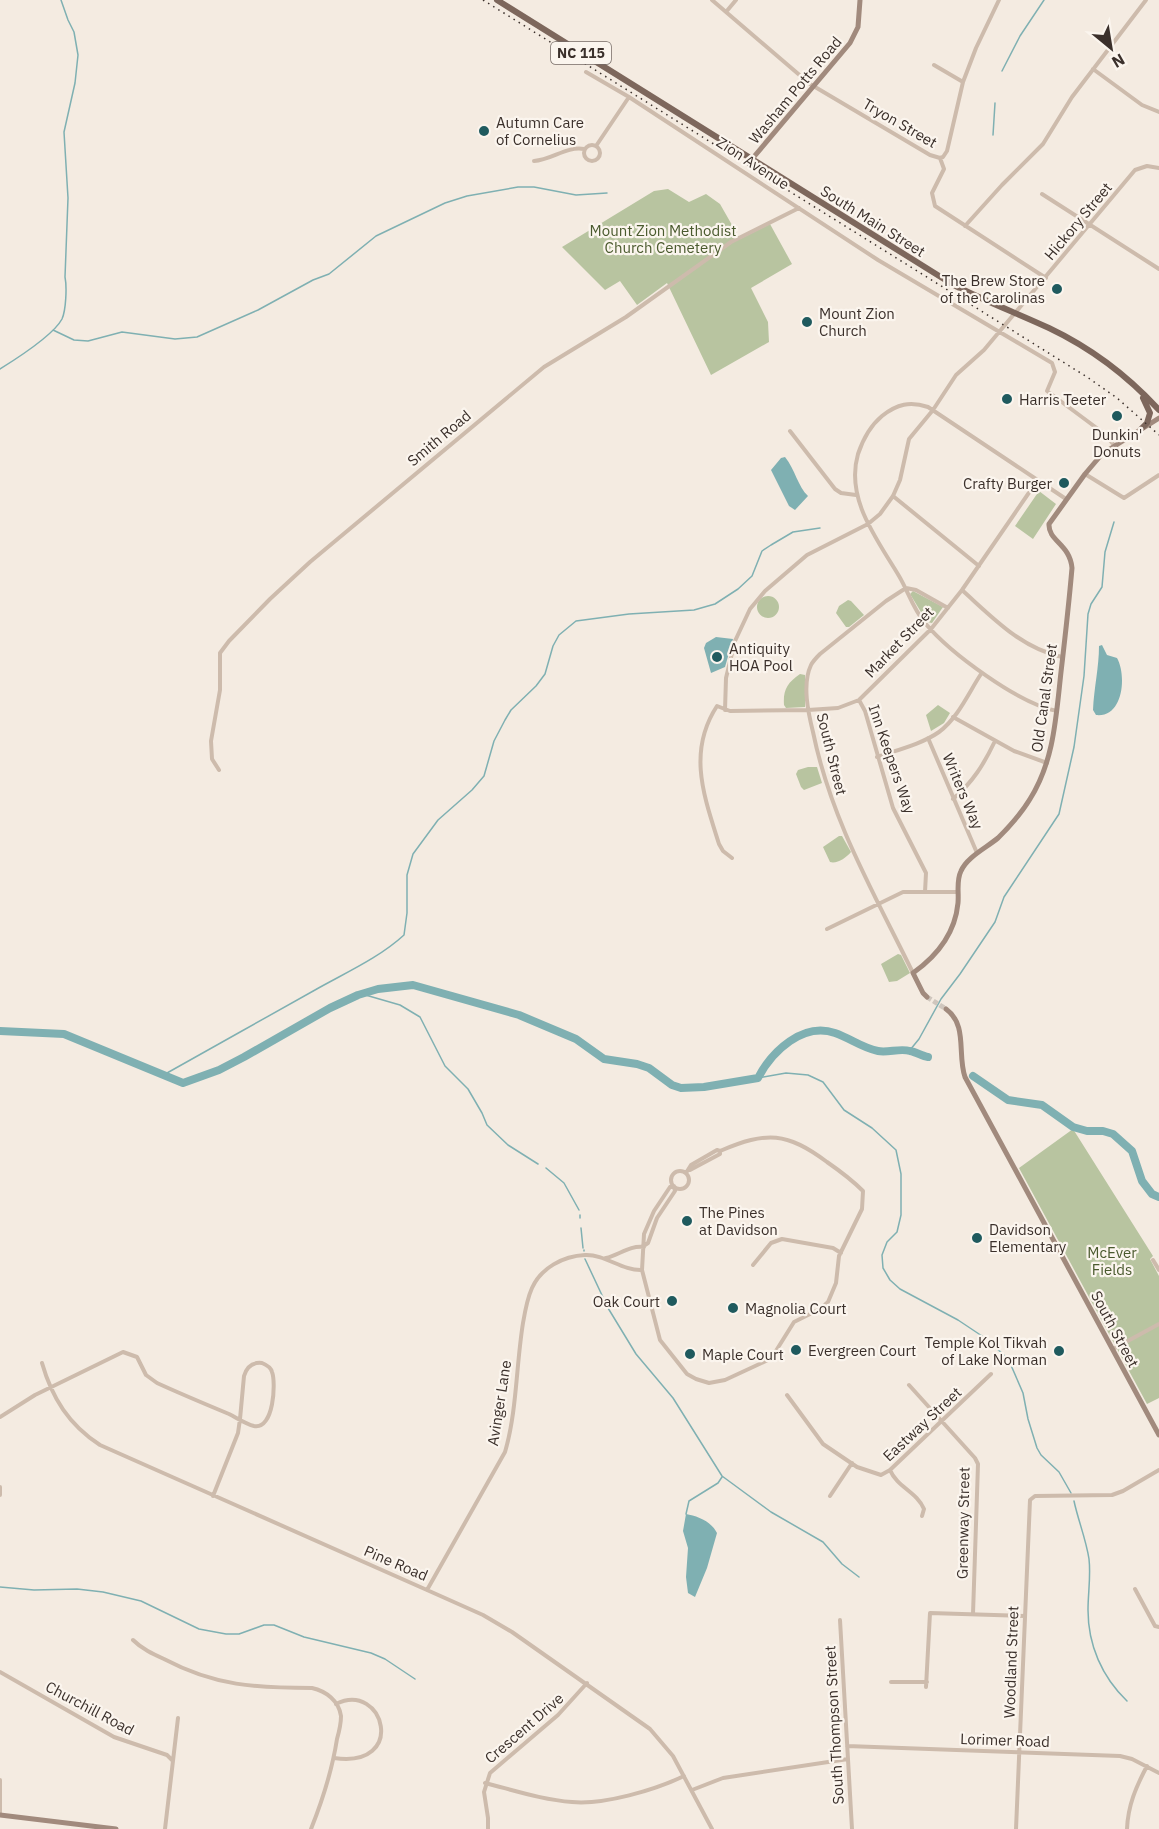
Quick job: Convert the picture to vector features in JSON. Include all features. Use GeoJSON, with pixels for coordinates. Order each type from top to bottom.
{"type":"FeatureCollection","features":[{"type":"Feature","properties":{"kind":"main road","name":"South Main Street"},"geometry":{"type":"LineString","coordinates":[[497,0],[952,284],[1055,331],[1091,351],[1116,369],[1159,410]]}},
{"type":"Feature","properties":{"kind":"main road"},"geometry":{"type":"LineString","coordinates":[[1138,390],[1150,413],[1147,423],[1141,429]]}},
{"type":"Feature","properties":{"kind":"street","name":"Tryon Street"},"geometry":{"type":"LineString","coordinates":[[712,0],[813,86],[930,155],[940,158],[944,169],[933,190],[933,202],[937,208],[1046,278]]}},
{"type":"Feature","properties":{"kind":"street"},"geometry":{"type":"LineString","coordinates":[[726,12],[736,0]]}},
{"type":"Feature","properties":{"kind":"street","name":"Washam Potts Road"},"geometry":{"type":"LineString","coordinates":[[752,159],[853,39],[858,27],[860,0]]}},
{"type":"Feature","properties":{"kind":"street"},"geometry":{"type":"LineString","coordinates":[[940,158],[947,151],[963,82],[999,0]]}},
{"type":"Feature","properties":{"kind":"street"},"geometry":{"type":"LineString","coordinates":[[965,226],[1043,144],[1068,102],[1146,0]]}},
{"type":"Feature","properties":{"kind":"street"},"geometry":{"type":"LineString","coordinates":[[934,65],[963,82]]}},
{"type":"Feature","properties":{"kind":"street"},"geometry":{"type":"LineString","coordinates":[[1094,69],[1142,105],[1159,112]]}},
{"type":"Feature","properties":{"kind":"street","name":"Zion Avenue"},"geometry":{"type":"LineString","coordinates":[[586,72],[629,97],[872,256],[998,333],[1052,363],[1055,372],[1047,391],[1102,432],[1114,445]]}},
{"type":"Feature","properties":{"kind":"street"},"geometry":{"type":"LineString","coordinates":[[596,146],[629,97]]}},
{"type":"Feature","properties":{"kind":"street"},"geometry":{"type":"LineString","coordinates":[[534,161],[542,161],[571,148],[584,149],[590,145],[596,146],[600,156],[594,161],[589,161],[585,158],[584,149]]}},
{"type":"Feature","properties":{"kind":"street","name":"Hickory Street"},"geometry":{"type":"LineString","coordinates":[[893,496],[900,480],[909,439],[933,410],[956,375],[981,354],[1136,170],[1147,166],[1159,168]]}},
{"type":"Feature","properties":{"kind":"street"},"geometry":{"type":"LineString","coordinates":[[1042,194],[1159,269]]}},
{"type":"Feature","properties":{"kind":"street","name":"Smith Road"},"geometry":{"type":"LineString","coordinates":[[219,770],[212,759],[211,741],[220,690],[220,653],[270,599],[310,562],[544,367],[618,322],[731,242],[799,208]]}},
{"type":"Feature","properties":{"kind":"street"},"geometry":{"type":"LineString","coordinates":[[1057,711],[1034,704],[981,674],[923,622],[907,595],[906,588],[868,524],[856,495],[855,463],[867,433],[879,418],[890,410],[911,402],[933,410],[1066,499],[1102,454],[1159,418]]}},
{"type":"Feature","properties":{"kind":"street"},"geometry":{"type":"LineString","coordinates":[[790,431],[835,489],[841,493],[856,495]]}},
{"type":"Feature","properties":{"kind":"street"},"geometry":{"type":"LineString","coordinates":[[1085,474],[1124,498],[1159,475]]}},
{"type":"Feature","properties":{"kind":"street","name":"Market Street"},"geometry":{"type":"LineString","coordinates":[[732,858],[723,851],[719,844],[700,775],[699,761],[705,726],[717,706],[730,711],[808,710],[838,708],[859,700],[931,629],[962,590],[1037,481]]}},
{"type":"Feature","properties":{"kind":"street"},"geometry":{"type":"LineString","coordinates":[[725,710],[726,678],[735,640],[750,609],[765,591],[807,555],[868,524],[880,514],[893,496],[979,566]]}},
{"type":"Feature","properties":{"kind":"street","name":"Old Canal Street"},"geometry":{"type":"LineString","coordinates":[[913,974],[930,961],[943,946],[952,928],[958,904],[961,871],[977,854],[1012,825],[1040,784],[1047,763],[1053,742],[1057,711],[1072,562],[1067,550],[1051,535],[1049,528],[1051,520],[1066,499]]}},
{"type":"Feature","properties":{"kind":"street"},"geometry":{"type":"LineString","coordinates":[[906,588],[916,590],[948,608]]}},
{"type":"Feature","properties":{"kind":"street","name":"South Street"},"geometry":{"type":"LineString","coordinates":[[906,588],[886,601],[816,659],[812,664],[808,679],[808,710],[819,762],[834,809],[913,974],[927,997]]}},
{"type":"Feature","properties":{"kind":"street"},"geometry":{"type":"LineString","coordinates":[[962,590],[1022,641],[1044,653],[1062,657]]}},
{"type":"Feature","properties":{"kind":"street"},"geometry":{"type":"LineString","coordinates":[[877,757],[928,738],[942,730],[981,674]]}},
{"type":"Feature","properties":{"kind":"street","name":"Inn Keepers Way"},"geometry":{"type":"LineString","coordinates":[[859,700],[865,711],[893,808],[926,873],[925,892]]}},
{"type":"Feature","properties":{"kind":"street"},"geometry":{"type":"LineString","coordinates":[[953,717],[1014,751],[1047,763]]}},
{"type":"Feature","properties":{"kind":"street","name":"Writers Way"},"geometry":{"type":"LineString","coordinates":[[928,738],[977,854]]}},
{"type":"Feature","properties":{"kind":"street"},"geometry":{"type":"LineString","coordinates":[[954,799],[977,775],[995,741]]}},
{"type":"Feature","properties":{"kind":"street"},"geometry":{"type":"LineString","coordinates":[[827,929],[903,891],[958,892]]}},
{"type":"Feature","properties":{"kind":"street","name":"South Street"},"geometry":{"type":"LineString","coordinates":[[946,1009],[954,1016],[958,1025],[965,1077],[1159,1435]]}},
{"type":"Feature","properties":{"kind":"street"},"geometry":{"type":"LineString","coordinates":[[782,1137],[810,1149],[863,1191],[862,1209],[841,1252],[835,1290],[828,1302],[820,1309],[794,1322],[768,1360],[736,1376],[715,1383],[702,1382],[687,1374],[663,1343],[642,1270],[645,1246],[657,1218],[675,1191],[672,1179],[674,1174],[687,1171],[695,1169],[720,1154],[720,1151],[759,1139],[782,1137]]}},
{"type":"Feature","properties":{"kind":"street"},"geometry":{"type":"LineString","coordinates":[[674,1186],[680,1188],[688,1185],[687,1171]]}},
{"type":"Feature","properties":{"kind":"street"},"geometry":{"type":"LineString","coordinates":[[753,1265],[771,1243],[782,1239],[833,1248],[841,1252]]}},
{"type":"Feature","properties":{"kind":"street","name":"Avinger Lane"},"geometry":{"type":"LineString","coordinates":[[604,1258],[615,1256],[633,1247],[645,1246]]}},
{"type":"Feature","properties":{"kind":"street","name":"Avinger Lane"},"geometry":{"type":"LineString","coordinates":[[427,1590],[505,1452],[523,1323],[531,1289],[542,1273],[559,1261],[581,1255],[604,1258],[629,1268],[642,1270]]}},
{"type":"Feature","properties":{"kind":"street"},"geometry":{"type":"LineString","coordinates":[[1153,1260],[1159,1270]]}},
{"type":"Feature","properties":{"kind":"street"},"geometry":{"type":"LineString","coordinates":[[1113,1349],[1159,1324]]}},
{"type":"Feature","properties":{"kind":"street"},"geometry":{"type":"LineString","coordinates":[[0,1417],[15,1406],[118,1353],[128,1352],[137,1357],[146,1375],[152,1381],[240,1419],[258,1426],[269,1418],[271,1412],[273,1375],[266,1364],[256,1363],[246,1370],[240,1419],[234,1448],[213,1496]]}},
{"type":"Feature","properties":{"kind":"street","name":"Pine Road"},"geometry":{"type":"LineString","coordinates":[[42,1363],[50,1388],[66,1415],[92,1440],[115,1453],[427,1590],[504,1627],[587,1683],[650,1729],[664,1745],[684,1776],[712,1829]]}},
{"type":"Feature","properties":{"kind":"street","name":"Eastway Street"},"geometry":{"type":"LineString","coordinates":[[787,1395],[823,1443],[865,1471],[878,1475],[890,1470],[991,1374]]}},
{"type":"Feature","properties":{"kind":"street","name":"Greenway Street"},"geometry":{"type":"LineString","coordinates":[[909,1385],[978,1464],[973,1614]]}},
{"type":"Feature","properties":{"kind":"street"},"geometry":{"type":"LineString","coordinates":[[830,1496],[852,1463]]}},
{"type":"Feature","properties":{"kind":"street"},"geometry":{"type":"LineString","coordinates":[[890,1470],[896,1480],[919,1499],[924,1509],[922,1516]]}},
{"type":"Feature","properties":{"kind":"street","name":"Woodland Street"},"geometry":{"type":"LineString","coordinates":[[1016,1829],[1030,1500],[1032,1497],[1112,1496],[1159,1470]]}},
{"type":"Feature","properties":{"kind":"street"},"geometry":{"type":"LineString","coordinates":[[0,1487],[0,1495]]}},
{"type":"Feature","properties":{"kind":"street"},"geometry":{"type":"LineString","coordinates":[[1135,1589],[1155,1626],[1159,1627]]}},
{"type":"Feature","properties":{"kind":"street"},"geometry":{"type":"LineString","coordinates":[[891,1682],[927,1685],[930,1613],[1025,1616]]}},
{"type":"Feature","properties":{"kind":"street","name":"South Thompson Street"},"geometry":{"type":"LineString","coordinates":[[840,1620],[852,1829]]}},
{"type":"Feature","properties":{"kind":"street"},"geometry":{"type":"LineString","coordinates":[[133,1640],[141,1647],[204,1677],[247,1686],[317,1689],[328,1695],[336,1704],[340,1720],[325,1794],[311,1829]]}},
{"type":"Feature","properties":{"kind":"street","name":"Churchill Road"},"geometry":{"type":"LineString","coordinates":[[0,1672],[103,1731],[139,1747],[167,1755],[172,1760]]}},
{"type":"Feature","properties":{"kind":"street","name":"Crescent Drive"},"geometry":{"type":"LineString","coordinates":[[488,1829],[483,1792],[485,1783],[495,1767],[558,1715],[587,1683]]}},
{"type":"Feature","properties":{"kind":"street"},"geometry":{"type":"LineString","coordinates":[[334,1758],[352,1760],[368,1755],[376,1746],[382,1728],[378,1716],[366,1704],[349,1700],[336,1704]]}},
{"type":"Feature","properties":{"kind":"street"},"geometry":{"type":"LineString","coordinates":[[165,1829],[178,1718]]}},
{"type":"Feature","properties":{"kind":"street","name":"Lorimer Road"},"geometry":{"type":"LineString","coordinates":[[847,1746],[1120,1756],[1132,1759],[1159,1773]]}},
{"type":"Feature","properties":{"kind":"street"},"geometry":{"type":"LineString","coordinates":[[692,1790],[723,1778],[848,1759]]}},
{"type":"Feature","properties":{"kind":"street"},"geometry":{"type":"LineString","coordinates":[[1127,1829],[1132,1795],[1147,1766]]}},
{"type":"Feature","properties":{"kind":"street"},"geometry":{"type":"LineString","coordinates":[[485,1783],[551,1799],[575,1802],[647,1791],[684,1776]]}},
{"type":"Feature","properties":{"kind":"street"},"geometry":{"type":"LineString","coordinates":[[0,1780],[0,1816],[116,1829]]}},
{"type":"Feature","properties":{"kind":"green space","name":"Mount Zion Methodist Church Cemetery"},"geometry":{"type":"Polygon","coordinates":[[[668,189],[689,202],[706,194],[720,204],[740,239],[770,224],[792,264],[751,288],[768,322],[769,342],[711,375],[667,283],[637,305],[620,281],[605,290],[562,247],[654,191],[668,189]]]}},
{"type":"Feature","properties":{"kind":"green space"},"geometry":{"type":"Polygon","coordinates":[[[1039,491],[1056,504],[1033,539],[1015,526],[1039,491]]]}},
{"type":"Feature","properties":{"kind":"green space"},"geometry":{"type":"Polygon","coordinates":[[[913,591],[943,607],[932,623],[927,622],[910,594],[913,591]]]}},
{"type":"Feature","properties":{"kind":"green space"},"geometry":{"type":"Polygon","coordinates":[[[768,596],[776,599],[779,607],[776,615],[768,618],[760,615],[757,607],[760,599],[768,596]]]}},
{"type":"Feature","properties":{"kind":"green space"},"geometry":{"type":"Polygon","coordinates":[[[848,600],[864,615],[846,627],[836,613],[839,606],[848,600]]]}},
{"type":"Feature","properties":{"kind":"green space"},"geometry":{"type":"Polygon","coordinates":[[[800,674],[805,675],[805,707],[786,708],[784,705],[785,691],[800,674]]]}},
{"type":"Feature","properties":{"kind":"green space"},"geometry":{"type":"Polygon","coordinates":[[[938,705],[950,713],[944,723],[931,731],[926,715],[938,705]]]}},
{"type":"Feature","properties":{"kind":"green space"},"geometry":{"type":"Polygon","coordinates":[[[817,767],[822,783],[804,790],[796,774],[798,770],[817,767]]]}},
{"type":"Feature","properties":{"kind":"green space"},"geometry":{"type":"Polygon","coordinates":[[[842,836],[851,852],[841,860],[830,862],[823,847],[842,836]]]}},
{"type":"Feature","properties":{"kind":"green space"},"geometry":{"type":"Polygon","coordinates":[[[898,954],[901,955],[910,973],[897,981],[889,982],[881,964],[898,954]]]}},
{"type":"Feature","properties":{"kind":"green space","name":"McEver Fields"},"geometry":{"type":"Polygon","coordinates":[[[1073,1129],[1153,1256],[1150,1259],[1159,1276],[1159,1398],[1147,1404],[1019,1168],[1073,1129]]]}},
{"type":"Feature","properties":{"kind":"water"},"geometry":{"type":"Polygon","coordinates":[[[785,457],[808,496],[795,510],[789,506],[771,470],[781,458],[785,457]]]}},
{"type":"Feature","properties":{"kind":"water","name":"Antiquity HOA Pool"},"geometry":{"type":"Polygon","coordinates":[[[716,637],[733,639],[725,667],[711,673],[704,648],[706,643],[716,637]]]}},
{"type":"Feature","properties":{"kind":"water"},"geometry":{"type":"Polygon","coordinates":[[[1102,645],[1107,655],[1117,658],[1122,675],[1122,685],[1117,703],[1112,710],[1096,715],[1093,710],[1099,646],[1102,645]]]}},
{"type":"Feature","properties":{"kind":"water"},"geometry":{"type":"Polygon","coordinates":[[[686,1514],[707,1522],[717,1533],[707,1568],[695,1597],[688,1593],[686,1577],[688,1548],[683,1531],[686,1514]]]}},
{"type":"Feature","properties":{"kind":"waterway"},"geometry":{"type":"LineString","coordinates":[[0,369],[51,333],[62,319],[64,310],[68,198],[64,132],[75,83],[78,55],[74,32],[61,0]]}},
{"type":"Feature","properties":{"kind":"waterway"},"geometry":{"type":"LineString","coordinates":[[1002,71],[1020,36],[1044,0]]}},
{"type":"Feature","properties":{"kind":"waterway"},"geometry":{"type":"LineString","coordinates":[[993,135],[995,103]]}},
{"type":"Feature","properties":{"kind":"waterway"},"geometry":{"type":"LineString","coordinates":[[53,330],[74,340],[88,341],[122,332],[175,339],[197,337],[258,310],[313,280],[329,274],[376,236],[445,203],[467,196],[518,187],[534,187],[576,195],[607,193]]}},
{"type":"Feature","properties":{"kind":"waterway"},"geometry":{"type":"LineString","coordinates":[[910,1050],[919,1039],[941,999],[995,922],[1004,897],[1059,814],[1074,747],[1084,676],[1088,614],[1091,604],[1102,587],[1105,552],[1114,522]]}},
{"type":"Feature","properties":{"kind":"waterway"},"geometry":{"type":"LineString","coordinates":[[160,1075],[361,965],[404,935],[407,913],[407,875],[413,854],[438,820],[472,790],[484,776],[494,741],[505,720],[511,710],[545,674],[553,646],[559,635],[576,621],[629,614],[694,610],[715,604],[738,589],[752,576],[762,551],[793,532],[820,528]]}},
{"type":"Feature","properties":{"kind":"waterway"},"geometry":{"type":"LineString","coordinates":[[0,1031],[64,1034],[183,1083],[219,1070],[330,1008],[358,995],[378,989],[413,985],[519,1015],[576,1039],[604,1059],[649,1068],[672,1085],[681,1088],[704,1087],[758,1078],[780,1049],[800,1035],[811,1032],[835,1033],[878,1051],[906,1050],[928,1057]]}},
{"type":"Feature","properties":{"kind":"waterway"},"geometry":{"type":"LineString","coordinates":[[362,994],[400,1005],[420,1017],[445,1066],[468,1089],[487,1125],[508,1145],[538,1164]]}},
{"type":"Feature","properties":{"kind":"waterway"},"geometry":{"type":"LineString","coordinates":[[758,1078],[786,1073],[808,1075],[823,1082],[844,1110],[872,1128],[896,1150],[901,1174],[901,1215],[897,1232],[887,1242],[882,1255],[883,1268],[890,1280],[900,1289],[958,1320],[1003,1354],[1010,1363],[1023,1393],[1037,1448],[1059,1472],[1071,1493]]}},
{"type":"Feature","properties":{"kind":"waterway"},"geometry":{"type":"LineString","coordinates":[[973,1076],[1008,1100],[1042,1105],[1073,1127],[1113,1134],[1132,1151],[1142,1181],[1152,1194],[1159,1197]]}},
{"type":"Feature","properties":{"kind":"waterway"},"geometry":{"type":"LineString","coordinates":[[546,1168],[564,1183],[579,1210]]}},
{"type":"Feature","properties":{"kind":"waterway"},"geometry":{"type":"LineString","coordinates":[[581,1228],[583,1248]]}},
{"type":"Feature","properties":{"kind":"waterway"},"geometry":{"type":"LineString","coordinates":[[585,1259],[608,1308],[636,1354],[673,1398],[722,1476],[771,1512],[823,1542],[842,1564],[859,1577]]}},
{"type":"Feature","properties":{"kind":"waterway"},"geometry":{"type":"LineString","coordinates":[[686,1514],[689,1501],[718,1483],[722,1477]]}},
{"type":"Feature","properties":{"kind":"waterway"},"geometry":{"type":"LineString","coordinates":[[1074,1501],[1089,1559],[1089,1623],[1094,1648],[1110,1682],[1127,1701]]}},
{"type":"Feature","properties":{"kind":"waterway"},"geometry":{"type":"LineString","coordinates":[[0,1587],[103,1592],[141,1601],[199,1629],[226,1634],[239,1634],[264,1625],[274,1625],[304,1637],[371,1653],[385,1659],[415,1679]]}},
{"type":"Feature","properties":{"kind":"tunnel"},"geometry":{"type":"LineString","coordinates":[[927,997],[946,1009]]}},
{"type":"Feature","properties":{"kind":"railway"},"geometry":{"type":"LineString","coordinates":[[483,0],[1087,377],[1117,398],[1159,435]]}},
{"type":"Feature","properties":{"kind":"place","name":"Autumn Care of Cornelius"},"geometry":{"type":"Point","coordinates":[484,131]}},
{"type":"Feature","properties":{"kind":"place","name":"The Brew Store of the Carolinas"},"geometry":{"type":"Point","coordinates":[1057,289]}},
{"type":"Feature","properties":{"kind":"place","name":"Mount Zion Church"},"geometry":{"type":"Point","coordinates":[807,322]}},
{"type":"Feature","properties":{"kind":"place","name":"Harris Teeter"},"geometry":{"type":"Point","coordinates":[1007,399]}},
{"type":"Feature","properties":{"kind":"place","name":"Dunkin' Donuts"},"geometry":{"type":"Point","coordinates":[1117,416]}},
{"type":"Feature","properties":{"kind":"place","name":"Crafty Burger"},"geometry":{"type":"Point","coordinates":[1064,483]}},
{"type":"Feature","properties":{"kind":"place","name":"Antiquity HOA Pool"},"geometry":{"type":"Point","coordinates":[717,657]}},
{"type":"Feature","properties":{"kind":"place","name":"The Pines at Davidson"},"geometry":{"type":"Point","coordinates":[687,1221]}},
{"type":"Feature","properties":{"kind":"place","name":"Davidson Elementary"},"geometry":{"type":"Point","coordinates":[977,1238]}},
{"type":"Feature","properties":{"kind":"place","name":"Oak Court"},"geometry":{"type":"Point","coordinates":[672,1301]}},
{"type":"Feature","properties":{"kind":"place","name":"Magnolia Court"},"geometry":{"type":"Point","coordinates":[733,1308]}},
{"type":"Feature","properties":{"kind":"place","name":"Evergreen Court"},"geometry":{"type":"Point","coordinates":[796,1350]}},
{"type":"Feature","properties":{"kind":"place","name":"Temple Kol Tikvah of Lake Norman"},"geometry":{"type":"Point","coordinates":[1059,1351]}},
{"type":"Feature","properties":{"kind":"place","name":"Maple Court"},"geometry":{"type":"Point","coordinates":[690,1354]}}]}
